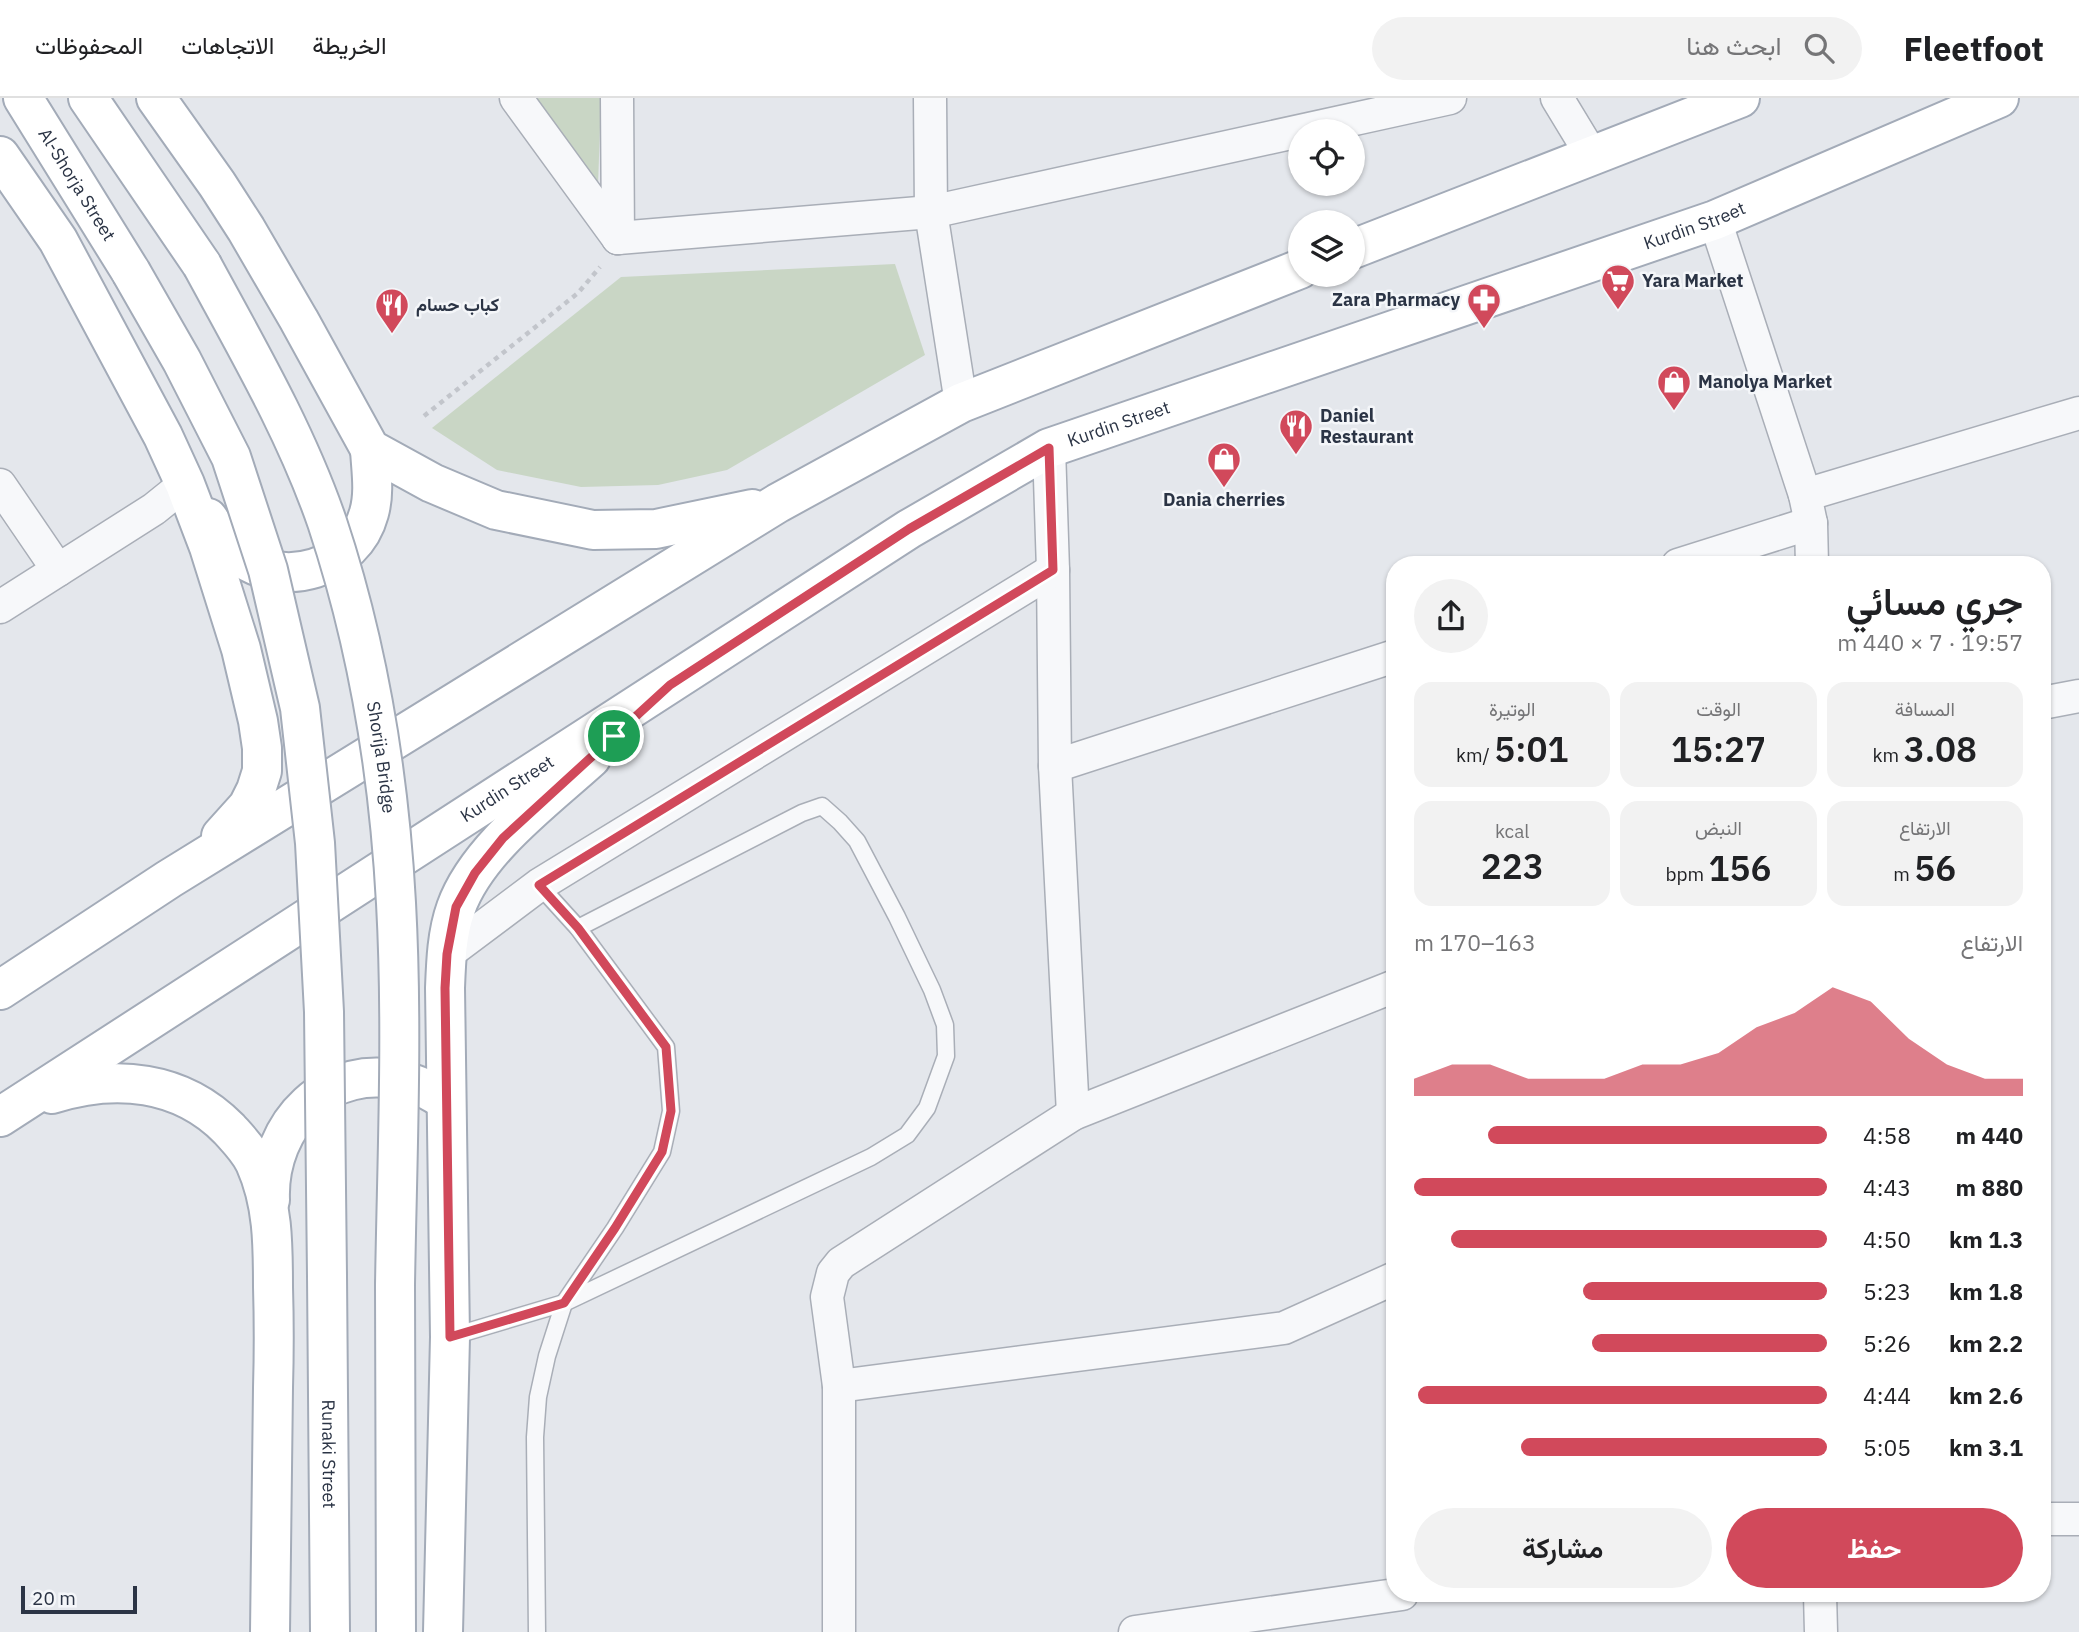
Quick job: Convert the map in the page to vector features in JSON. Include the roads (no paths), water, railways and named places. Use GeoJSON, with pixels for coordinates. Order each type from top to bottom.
{"type":"FeatureCollection","features":[{"type":"Feature","properties":{"kind":"main road","name":"Al-Shorja Street"},"geometry":{"type":"LineString","coordinates":[[23,98],[182,360],[231,457],[268,570],[300,708],[315,843],[324,1012],[327,1276]]}},
{"type":"Feature","properties":{"kind":"main road","name":"Shorija Bridge"},"geometry":{"type":"LineString","coordinates":[[88,98],[202,265],[278,405],[326,520],[365,659],[386,797],[396,902],[399,991],[395,1285],[396,1632]]}},
{"type":"Feature","properties":{"kind":"main road"},"geometry":{"type":"LineString","coordinates":[[156,98],[246,229],[370,449],[373,497],[369,516],[347,550],[313,569],[294,573],[256,566],[239,556],[224,542],[185,484]]}},
{"type":"Feature","properties":{"kind":"main road"},"geometry":{"type":"LineString","coordinates":[[1365,244],[1740,98]]}},
{"type":"Feature","properties":{"kind":"main road","name":"Kurdin Street"},"geometry":{"type":"LineString","coordinates":[[0,1118],[909,529],[1049,448],[1715,220],[1999,98]]}},
{"type":"Feature","properties":{"kind":"main road"},"geometry":{"type":"LineString","coordinates":[[0,156],[58,240],[163,436],[185,484],[209,547],[241,649],[258,721],[262,771],[256,790],[234,823],[169,879]]}},
{"type":"Feature","properties":{"kind":"main road"},"geometry":{"type":"LineString","coordinates":[[0,990],[169,879],[778,503],[961,403],[1288,274]]}},
{"type":"Feature","properties":{"kind":"main road"},"geometry":{"type":"LineString","coordinates":[[370,449],[432,483],[496,510],[593,530],[656,529],[778,503]]}},
{"type":"Feature","properties":{"kind":"main road"},"geometry":{"type":"LineString","coordinates":[[443,1632],[450,1337],[445,988],[447,954],[456,907],[475,873],[503,838],[670,685]]}},
{"type":"Feature","properties":{"kind":"main road"},"geometry":{"type":"LineString","coordinates":[[270,1632],[274,1345],[269,1184],[272,1162],[290,1123],[322,1094],[341,1084],[362,1079],[406,1081],[427,1089],[446,1101]]}},
{"type":"Feature","properties":{"kind":"main road"},"geometry":{"type":"LineString","coordinates":[[0,1118],[27,1102],[79,1085],[119,1083],[154,1087],[183,1095],[214,1114],[241,1142],[254,1161],[270,1205]]}},
{"type":"Feature","properties":{"kind":"main road","name":"Runaki Street"},"geometry":{"type":"LineString","coordinates":[[327,1276],[330,1632]]}},
{"type":"Feature","properties":{"kind":"street"},"geometry":{"type":"LineString","coordinates":[[516,98],[618,238]]}},
{"type":"Feature","properties":{"kind":"street"},"geometry":{"type":"LineString","coordinates":[[617,98],[618,238]]}},
{"type":"Feature","properties":{"kind":"street"},"geometry":{"type":"LineString","coordinates":[[930,98],[931,212],[961,403]]}},
{"type":"Feature","properties":{"kind":"street"},"geometry":{"type":"LineString","coordinates":[[618,238],[931,212],[1450,98]]}},
{"type":"Feature","properties":{"kind":"street"},"geometry":{"type":"LineString","coordinates":[[1557,98],[1591,155]]}},
{"type":"Feature","properties":{"kind":"street"},"geometry":{"type":"LineString","coordinates":[[1715,220],[1808,509],[1811,556]]}},
{"type":"Feature","properties":{"kind":"street"},"geometry":{"type":"LineString","coordinates":[[1699,556],[1808,509],[2079,413]]}},
{"type":"Feature","properties":{"kind":"street"},"geometry":{"type":"LineString","coordinates":[[1049,448],[1055,766],[1073,1114]]}},
{"type":"Feature","properties":{"kind":"street"},"geometry":{"type":"LineString","coordinates":[[0,607],[154,509],[185,484]]}},
{"type":"Feature","properties":{"kind":"street"},"geometry":{"type":"LineString","coordinates":[[0,485],[58,570]]}},
{"type":"Feature","properties":{"kind":"street"},"geometry":{"type":"LineString","coordinates":[[447,954],[539,885],[1053,570]]}},
{"type":"Feature","properties":{"kind":"street"},"geometry":{"type":"LineString","coordinates":[[1055,766],[1386,659]]}},
{"type":"Feature","properties":{"kind":"street"},"geometry":{"type":"LineString","coordinates":[[2051,701],[2079,696]]}},
{"type":"Feature","properties":{"kind":"street"},"geometry":{"type":"LineString","coordinates":[[839,1632],[839,1386],[827,1297],[833,1273],[841,1263],[1073,1114],[1386,990]]}},
{"type":"Feature","properties":{"kind":"street"},"geometry":{"type":"LineString","coordinates":[[839,1386],[1284,1328],[1386,1282]]}},
{"type":"Feature","properties":{"kind":"street"},"geometry":{"type":"LineString","coordinates":[[2051,1519],[2079,1519]]}},
{"type":"Feature","properties":{"kind":"street"},"geometry":{"type":"LineString","coordinates":[[1135,1632],[1386,1596]]}},
{"type":"Feature","properties":{"kind":"street"},"geometry":{"type":"LineString","coordinates":[[1820,1602],[1821,1632]]}},
{"type":"Feature","properties":{"kind":"lane"},"geometry":{"type":"LineString","coordinates":[[450,1337],[564,1303],[871,1157],[907,1135],[927,1108],[946,1056],[945,1025],[932,990],[897,917],[856,841],[822,806],[802,813],[578,928]]}},
{"type":"Feature","properties":{"kind":"lane"},"geometry":{"type":"LineString","coordinates":[[537,1632],[535,1437],[538,1397],[564,1303],[662,1152],[671,1111],[666,1047],[578,928],[539,885]]}},
{"type":"Feature","properties":{"kind":"place","name":"Yara Market"},"geometry":{"type":"Point","coordinates":[1618,311]}},
{"type":"Feature","properties":{"kind":"place","name":"Zara Pharmacy"},"geometry":{"type":"Point","coordinates":[1484,330]}},
{"type":"Feature","properties":{"kind":"place","name":"كباب حسام"},"geometry":{"type":"Point","coordinates":[392,335]}},
{"type":"Feature","properties":{"kind":"place","name":"Manolya Market"},"geometry":{"type":"Point","coordinates":[1674,412]}},
{"type":"Feature","properties":{"kind":"place","name":"Daniel Restaurant"},"geometry":{"type":"Point","coordinates":[1296,456]}},
{"type":"Feature","properties":{"kind":"place","name":"Dania cherries"},"geometry":{"type":"Point","coordinates":[1224,489]}}]}
